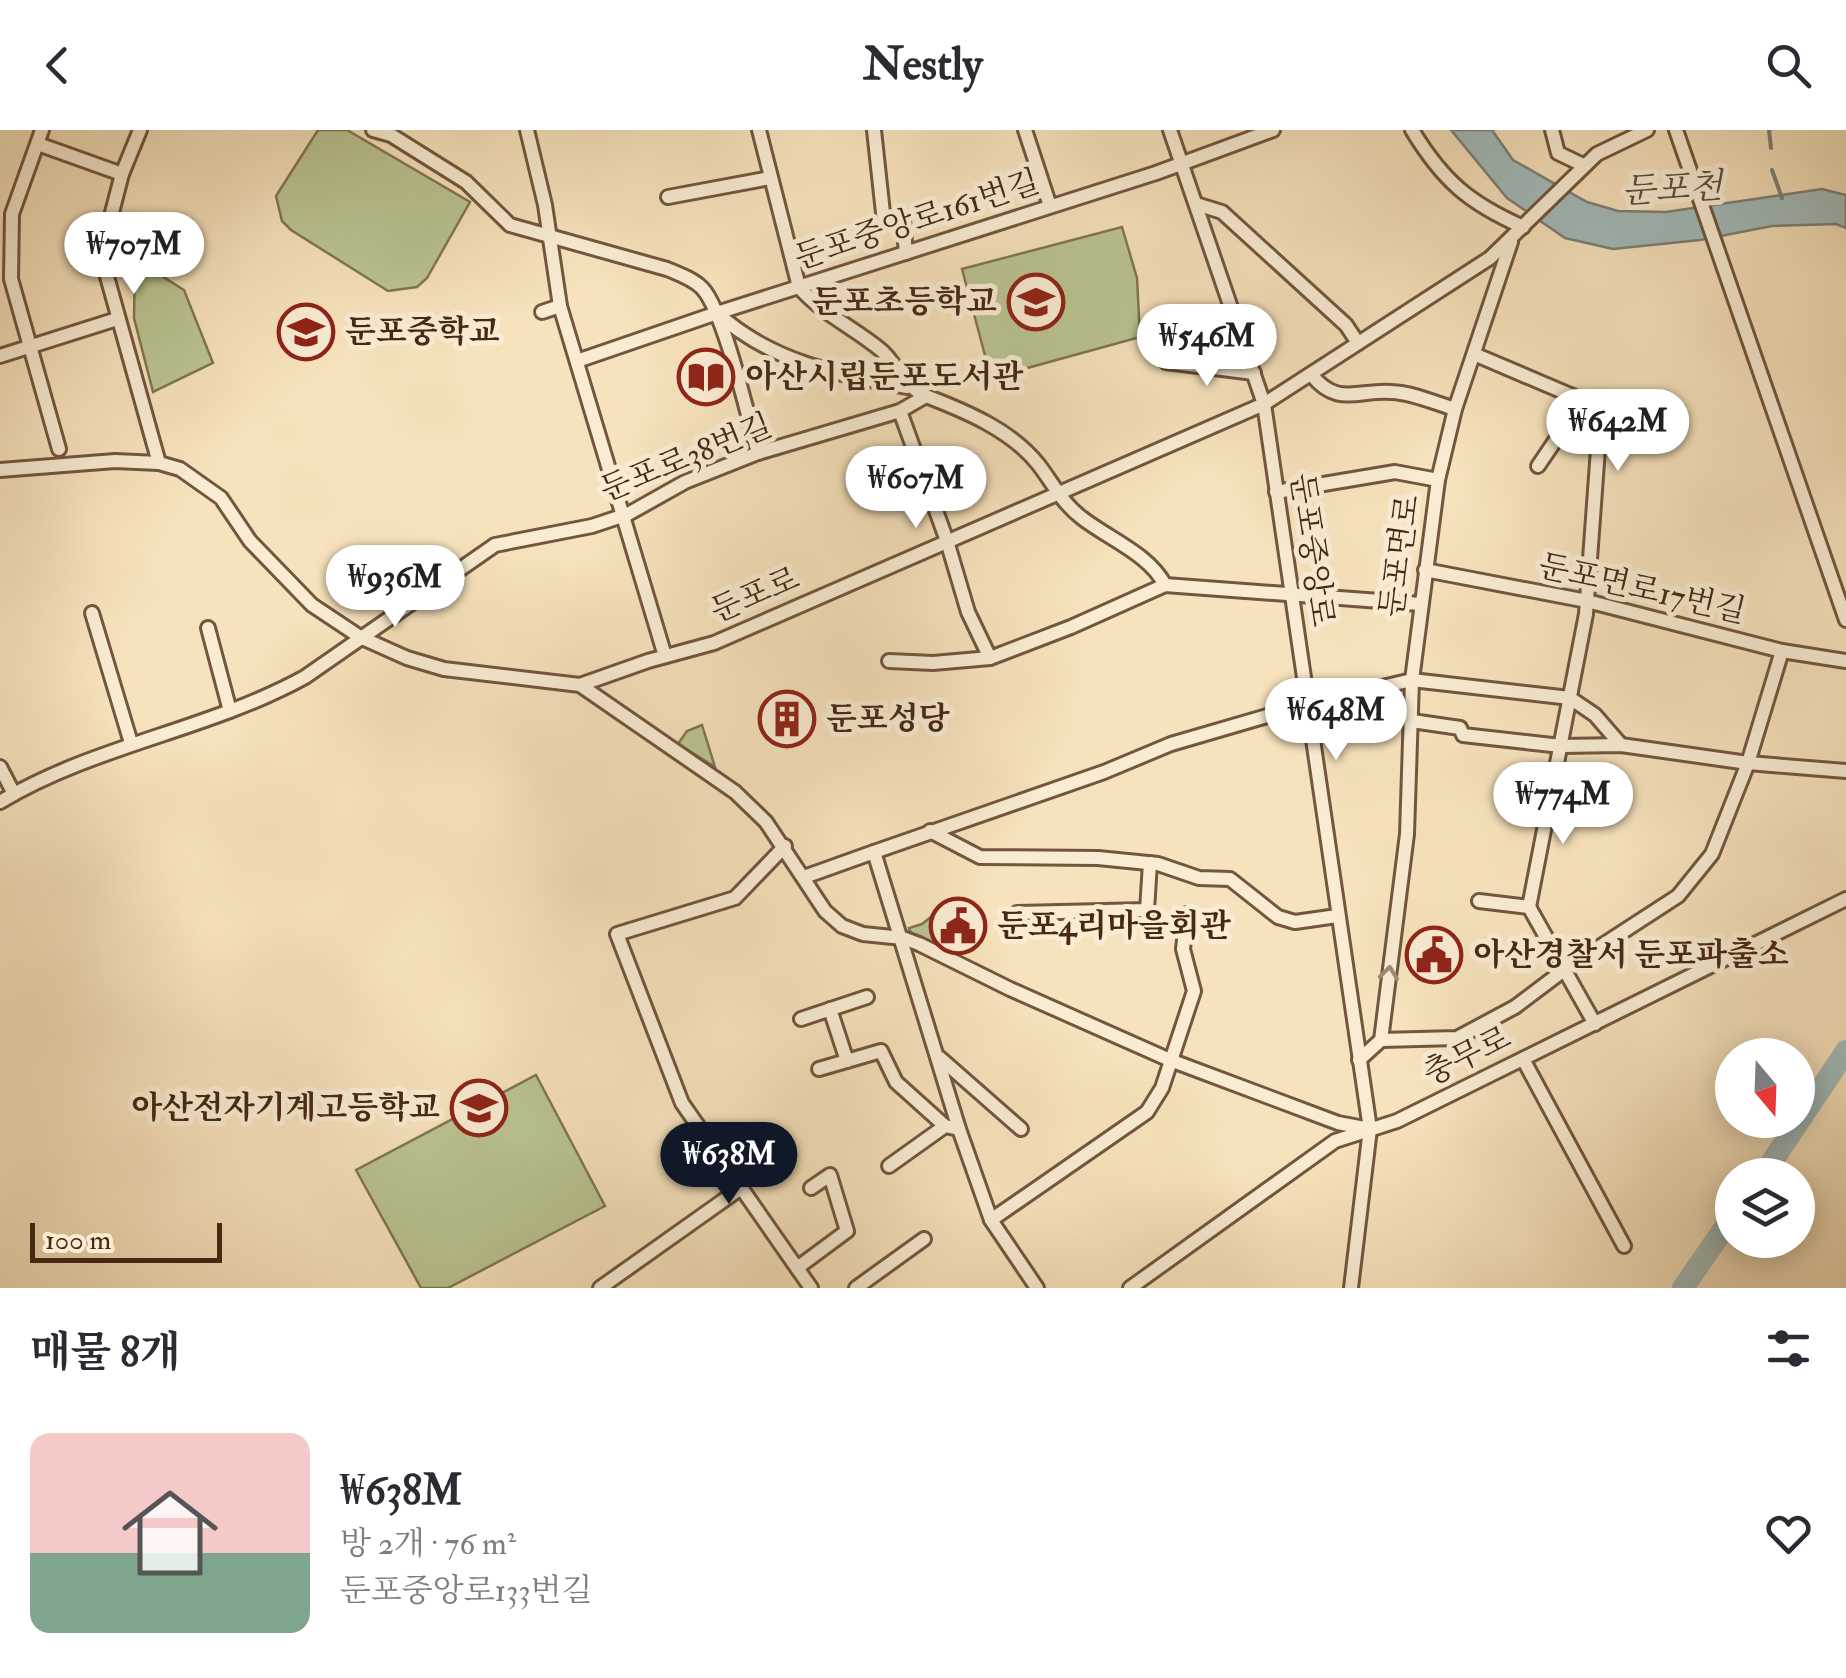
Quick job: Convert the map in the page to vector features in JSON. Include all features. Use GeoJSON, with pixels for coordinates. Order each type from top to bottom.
{"type":"FeatureCollection","features":[{"type":"Feature","properties":{"kind":"street"},"geometry":{"type":"LineString","coordinates":[[140,130],[122,174],[100,254],[159,463]]}},
{"type":"Feature","properties":{"kind":"street"},"geometry":{"type":"LineString","coordinates":[[373,130],[391,135],[466,182],[510,224],[667,269],[703,289],[716,313],[758,453]]}},
{"type":"Feature","properties":{"kind":"street"},"geometry":{"type":"LineString","coordinates":[[528,130],[545,205],[560,306],[665,656]]}},
{"type":"Feature","properties":{"kind":"street"},"geometry":{"type":"LineString","coordinates":[[759,130],[799,288],[812,302],[884,353],[907,387]]}},
{"type":"Feature","properties":{"kind":"street"},"geometry":{"type":"LineString","coordinates":[[874,130],[884,222],[903,220],[906,252]]}},
{"type":"Feature","properties":{"kind":"street"},"geometry":{"type":"LineString","coordinates":[[1025,130],[1050,206]]}},
{"type":"Feature","properties":{"kind":"street","name":"둔포중앙로"},"geometry":{"type":"LineString","coordinates":[[1170,130],[1264,404],[1370,1129],[1351,1288]]}},
{"type":"Feature","properties":{"kind":"street","name":"둔포중앙로161번길"},"geometry":{"type":"LineString","coordinates":[[578,360],[1273,130]]}},
{"type":"Feature","properties":{"kind":"street"},"geometry":{"type":"LineString","coordinates":[[1412,130],[1455,188],[1491,212],[1525,225]]}},
{"type":"Feature","properties":{"kind":"street"},"geometry":{"type":"LineString","coordinates":[[1552,130],[1558,153],[1580,169]]}},
{"type":"Feature","properties":{"kind":"street","name":"둔포로"},"geometry":{"type":"LineString","coordinates":[[0,470],[62,463],[159,463],[180,469],[221,498],[250,541],[312,605],[360,636],[407,658],[444,669],[580,685],[714,643],[1264,404],[1490,258],[1597,154],[1647,130]]}},
{"type":"Feature","properties":{"kind":"street"},"geometry":{"type":"LineString","coordinates":[[1676,130],[1845,612]]}},
{"type":"Feature","properties":{"kind":"street"},"geometry":{"type":"LineString","coordinates":[[59,448],[11,279],[6,213],[40,137],[122,174]]}},
{"type":"Feature","properties":{"kind":"street"},"geometry":{"type":"LineString","coordinates":[[668,196],[770,178]]}},
{"type":"Feature","properties":{"kind":"street"},"geometry":{"type":"LineString","coordinates":[[1196,204],[1222,212],[1346,325],[1358,344]]}},
{"type":"Feature","properties":{"kind":"street","name":"둔포면로"},"geometry":{"type":"LineString","coordinates":[[1381,1040],[1407,834],[1412,680],[1438,480],[1455,408],[1512,240]]}},
{"type":"Feature","properties":{"kind":"street"},"geometry":{"type":"LineString","coordinates":[[542,312],[560,306]]}},
{"type":"Feature","properties":{"kind":"street"},"geometry":{"type":"LineString","coordinates":[[716,313],[769,351],[836,375],[907,387],[969,413],[1037,462],[1056,494],[1080,516],[1158,570],[1166,585]]}},
{"type":"Feature","properties":{"kind":"street"},"geometry":{"type":"LineString","coordinates":[[0,356],[118,319]]}},
{"type":"Feature","properties":{"kind":"street"},"geometry":{"type":"LineString","coordinates":[[1474,354],[1601,408],[1586,601],[1529,907],[1596,1024]]}},
{"type":"Feature","properties":{"kind":"street"},"geometry":{"type":"LineString","coordinates":[[1166,362],[1254,374]]}},
{"type":"Feature","properties":{"kind":"street"},"geometry":{"type":"LineString","coordinates":[[1310,374],[1334,393],[1373,395],[1390,391],[1455,408]]}},
{"type":"Feature","properties":{"kind":"street","name":"둔포로38번길"},"geometry":{"type":"LineString","coordinates":[[0,802],[131,744],[274,694],[495,544],[592,526],[623,516],[684,482],[758,453],[900,412],[926,396]]}},
{"type":"Feature","properties":{"kind":"street"},"geometry":{"type":"LineString","coordinates":[[1538,466],[1557,438],[1590,403]]}},
{"type":"Feature","properties":{"kind":"street"},"geometry":{"type":"LineString","coordinates":[[900,412],[948,541],[968,612],[990,658]]}},
{"type":"Feature","properties":{"kind":"street"},"geometry":{"type":"LineString","coordinates":[[1276,492],[1395,472],[1438,480]]}},
{"type":"Feature","properties":{"kind":"street","name":"둔포면로17번길"},"geometry":{"type":"LineString","coordinates":[[1425,570],[1586,601],[1782,651],[1846,661]]}},
{"type":"Feature","properties":{"kind":"street"},"geometry":{"type":"LineString","coordinates":[[889,660],[932,663],[990,658],[1071,628],[1166,585],[1420,604]]}},
{"type":"Feature","properties":{"kind":"street"},"geometry":{"type":"LineString","coordinates":[[92,613],[131,744]]}},
{"type":"Feature","properties":{"kind":"street"},"geometry":{"type":"LineString","coordinates":[[208,628],[230,711]]}},
{"type":"Feature","properties":{"kind":"street"},"geometry":{"type":"LineString","coordinates":[[1359,1060],[1381,1040],[1457,1038],[1516,1006],[1678,896],[1712,854],[1748,763],[1782,651]]}},
{"type":"Feature","properties":{"kind":"street"},"geometry":{"type":"LineString","coordinates":[[804,877],[1104,772],[1171,744],[1305,705],[1412,680],[1570,698],[1595,715],[1621,745]]}},
{"type":"Feature","properties":{"kind":"street","name":"둔포로"},"geometry":{"type":"LineString","coordinates":[[580,685],[736,792],[784,846],[833,921],[863,934],[902,938],[1170,1060],[1338,1123],[1370,1129]]}},
{"type":"Feature","properties":{"kind":"street"},"geometry":{"type":"LineString","coordinates":[[1412,722],[1460,728],[1463,736],[1561,746],[1621,745],[1748,763],[1846,771]]}},
{"type":"Feature","properties":{"kind":"street"},"geometry":{"type":"LineString","coordinates":[[0,767],[14,794]]}},
{"type":"Feature","properties":{"kind":"street"},"geometry":{"type":"LineString","coordinates":[[930,831],[970,853],[993,859],[1098,858],[1150,863],[1199,878],[1230,879],[1278,917],[1295,922],[1337,916]]}},
{"type":"Feature","properties":{"kind":"street"},"geometry":{"type":"LineString","coordinates":[[784,846],[735,898],[617,934],[682,1102],[810,1288]]}},
{"type":"Feature","properties":{"kind":"street"},"geometry":{"type":"LineString","coordinates":[[874,852],[937,1055],[952,1128],[991,1220],[1036,1288]]}},
{"type":"Feature","properties":{"kind":"street"},"geometry":{"type":"LineString","coordinates":[[1017,913],[1148,910],[1150,863]]}},
{"type":"Feature","properties":{"kind":"street","name":"충무로"},"geometry":{"type":"LineString","coordinates":[[1130,1288],[1335,1141],[1397,1121],[1846,899]]}},
{"type":"Feature","properties":{"kind":"street"},"geometry":{"type":"LineString","coordinates":[[1479,901],[1529,907]]}},
{"type":"Feature","properties":{"kind":"street"},"geometry":{"type":"LineString","coordinates":[[991,1220],[1148,1112],[1162,1088],[1194,991],[1183,950],[1187,914]]}},
{"type":"Feature","properties":{"kind":"street"},"geometry":{"type":"LineString","coordinates":[[801,1019],[867,997]]}},
{"type":"Feature","properties":{"kind":"street"},"geometry":{"type":"LineString","coordinates":[[830,1010],[847,1061]]}},
{"type":"Feature","properties":{"kind":"street"},"geometry":{"type":"LineString","coordinates":[[819,1069],[882,1051],[896,1082],[952,1128]]}},
{"type":"Feature","properties":{"kind":"street"},"geometry":{"type":"LineString","coordinates":[[937,1055],[1021,1129]]}},
{"type":"Feature","properties":{"kind":"street"},"geometry":{"type":"LineString","coordinates":[[1523,1059],[1624,1246]]}},
{"type":"Feature","properties":{"kind":"street"},"geometry":{"type":"LineString","coordinates":[[889,1166],[952,1128]]}},
{"type":"Feature","properties":{"kind":"street"},"geometry":{"type":"LineString","coordinates":[[796,1268],[848,1232],[830,1175],[812,1188]]}},
{"type":"Feature","properties":{"kind":"street"},"geometry":{"type":"LineString","coordinates":[[600,1288],[741,1188]]}},
{"type":"Feature","properties":{"kind":"street"},"geometry":{"type":"LineString","coordinates":[[856,1288],[924,1240]]}},
{"type":"Feature","properties":{"kind":"green space"},"geometry":{"type":"Polygon","coordinates":[[[318,130],[347,130],[470,202],[427,278],[417,287],[388,291],[282,221],[276,196],[318,130]]]}},
{"type":"Feature","properties":{"kind":"green space"},"geometry":{"type":"Polygon","coordinates":[[[1122,227],[1137,278],[1140,337],[991,378],[962,269],[1122,227]]]}},
{"type":"Feature","properties":{"kind":"green space"},"geometry":{"type":"Polygon","coordinates":[[[135,259],[184,290],[213,363],[153,392],[134,318],[135,259]]]}},
{"type":"Feature","properties":{"kind":"green space"},"geometry":{"type":"Polygon","coordinates":[[[702,725],[715,767],[678,744],[687,731],[702,725]]]}},
{"type":"Feature","properties":{"kind":"green space"},"geometry":{"type":"Polygon","coordinates":[[[941,909],[940,944],[911,934],[909,928],[922,924],[941,909]]]}},
{"type":"Feature","properties":{"kind":"green space"},"geometry":{"type":"Polygon","coordinates":[[[536,1075],[605,1206],[448,1288],[421,1288],[356,1170],[536,1075]]]}},
{"type":"Feature","properties":{"kind":"water"},"geometry":{"type":"Polygon","coordinates":[[[1451,130],[1492,130],[1513,160],[1587,202],[1618,211],[1666,212],[1822,189],[1846,195],[1846,228],[1836,224],[1772,226],[1700,240],[1613,249],[1565,238],[1507,198],[1451,130]]]}},
{"type":"Feature","properties":{"kind":"waterway"},"geometry":{"type":"LineString","coordinates":[[1769,130],[1771,148]]}},
{"type":"Feature","properties":{"kind":"waterway"},"geometry":{"type":"LineString","coordinates":[[1772,170],[1782,198]]}},
{"type":"Feature","properties":{"kind":"waterway"},"geometry":{"type":"LineString","coordinates":[[1774,1158],[1846,1051]]}},
{"type":"Feature","properties":{"kind":"waterway"},"geometry":{"type":"LineString","coordinates":[[1683,1288],[1715,1242]]}},
{"type":"Feature","properties":{"kind":"place","name":"둔포초등학교"},"geometry":{"type":"Point","coordinates":[1036,302]}},
{"type":"Feature","properties":{"kind":"place","name":"둔포중학교"},"geometry":{"type":"Point","coordinates":[306,332]}},
{"type":"Feature","properties":{"kind":"place","name":"아산시립둔포도서관"},"geometry":{"type":"Point","coordinates":[706,377]}},
{"type":"Feature","properties":{"kind":"place","name":"둔포성당"},"geometry":{"type":"Point","coordinates":[787,719]}},
{"type":"Feature","properties":{"kind":"place","name":"둔포4리마을회관"},"geometry":{"type":"Point","coordinates":[958,926]}},
{"type":"Feature","properties":{"kind":"place","name":"아산경찰서 둔포파출소"},"geometry":{"type":"Point","coordinates":[1434,955]}},
{"type":"Feature","properties":{"kind":"place","name":"아산전자기계고등학교"},"geometry":{"type":"Point","coordinates":[479,1108]}},
{"type":"Feature","properties":{"kind":"water label","name":"둔포천"},"geometry":{"type":"Point","coordinates":[1672,189]}}]}
